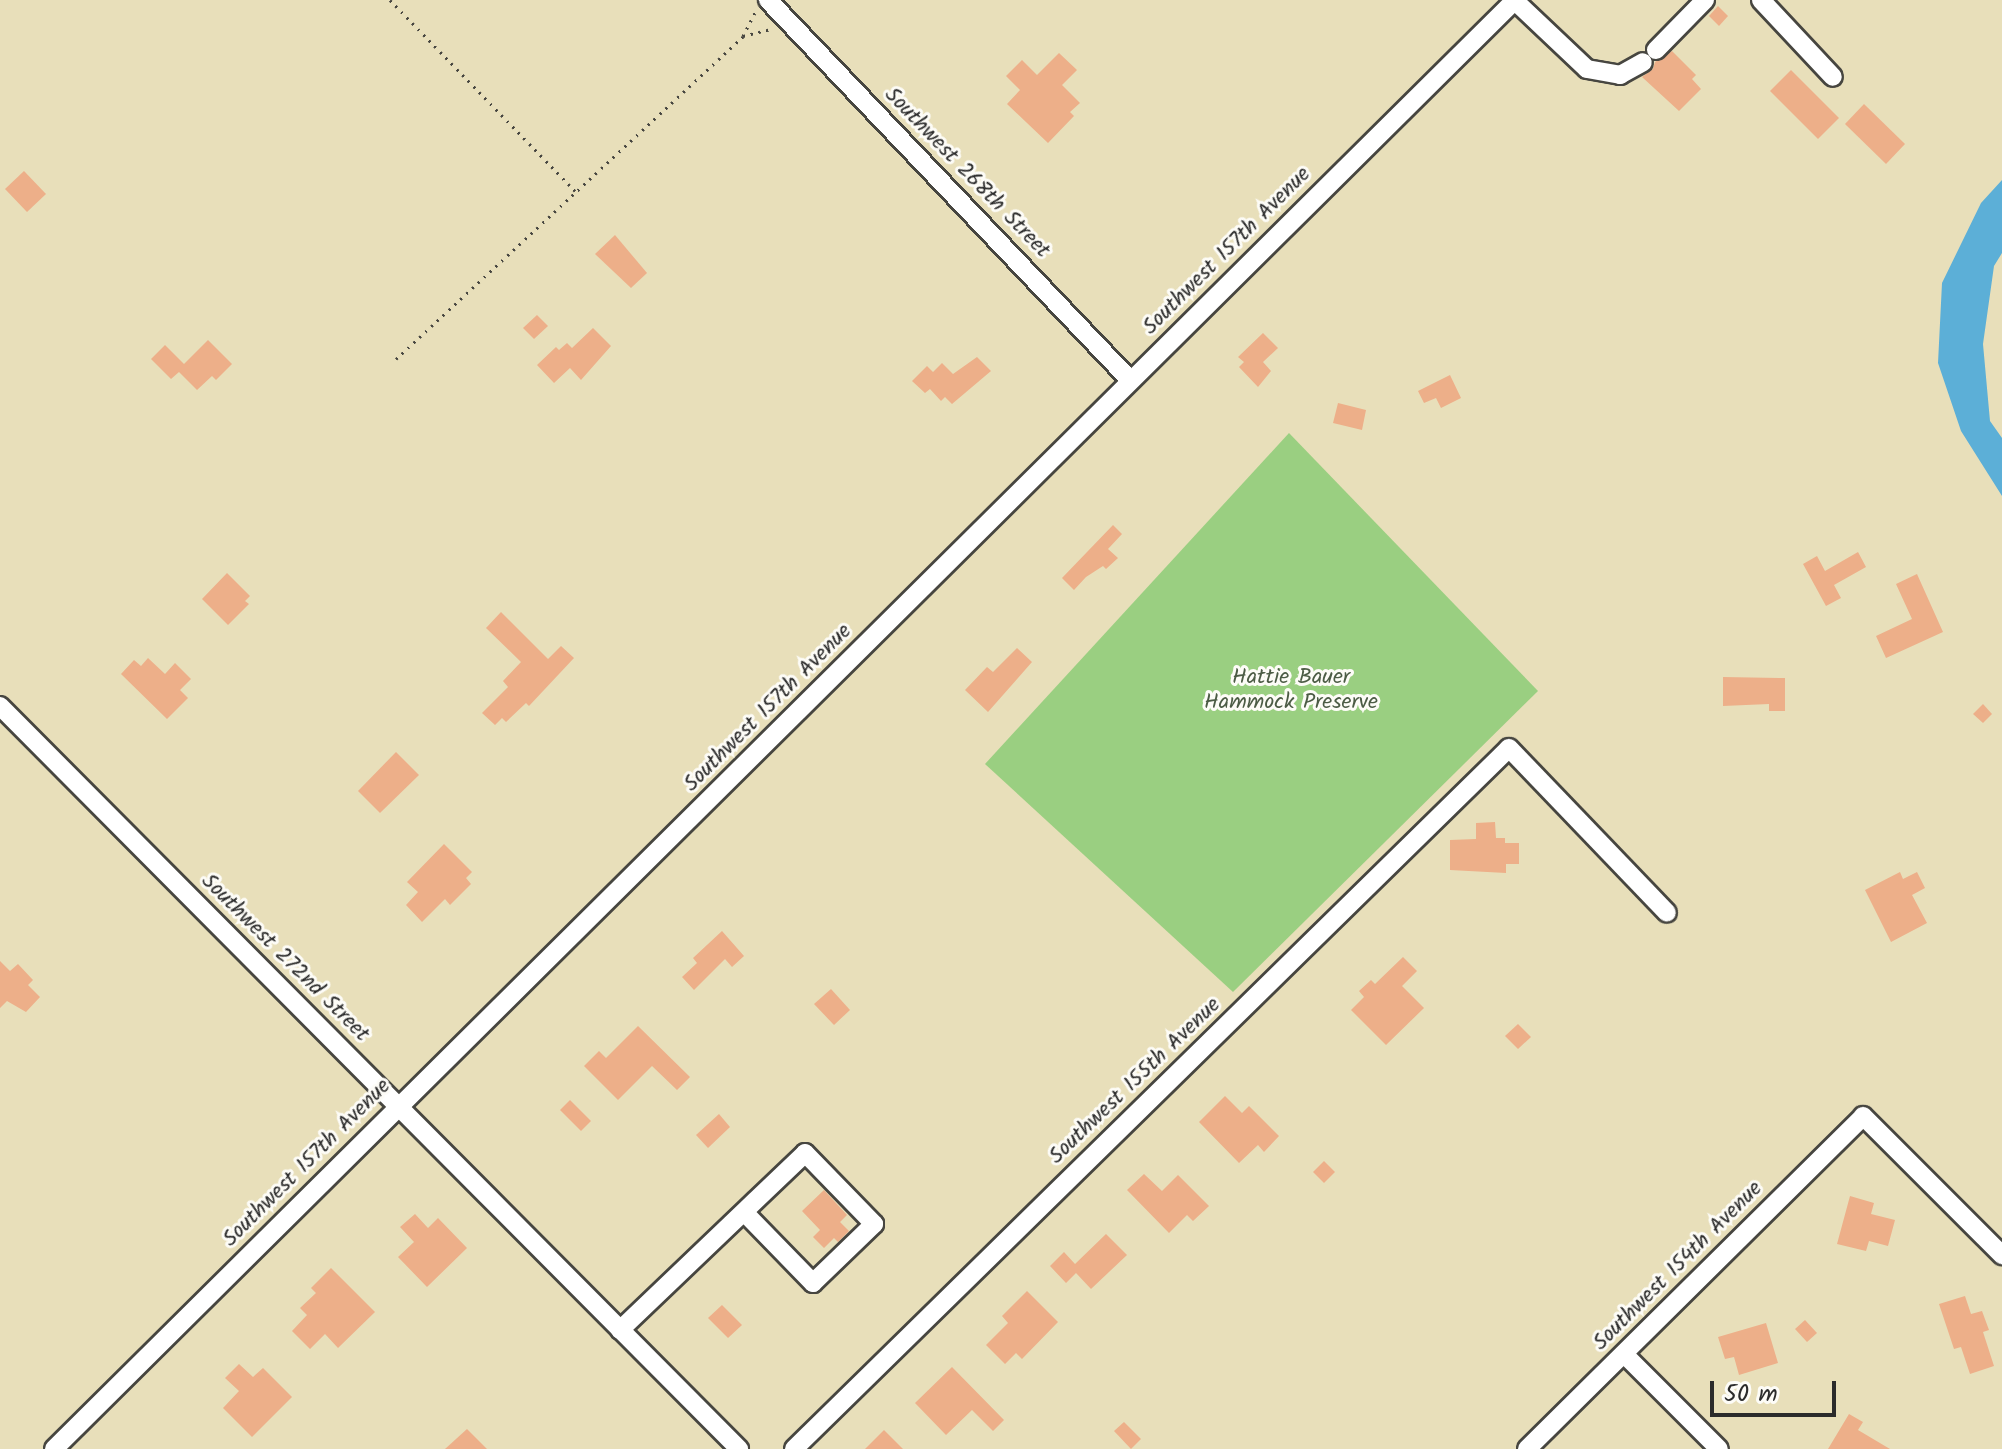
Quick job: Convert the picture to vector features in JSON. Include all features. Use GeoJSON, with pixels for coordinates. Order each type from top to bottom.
{"type":"FeatureCollection","features":[{"type":"Feature","properties":{"kind":"street"},"geometry":{"type":"LineString","coordinates":[[1514,0],[1587,69],[1620,75],[1649,56],[1705,0]]}},
{"type":"Feature","properties":{"kind":"street","name":"Southwest 157th Avenue"},"geometry":{"type":"LineString","coordinates":[[54,1449],[1514,0]]}},
{"type":"Feature","properties":{"kind":"street"},"geometry":{"type":"LineString","coordinates":[[1761,0],[1833,77]]}},
{"type":"Feature","properties":{"kind":"street","name":"Southwest 268th Street"},"geometry":{"type":"LineString","coordinates":[[762,5],[792,25],[1130,380]]}},
{"type":"Feature","properties":{"kind":"street","name":"Southwest 272nd Street"},"geometry":{"type":"LineString","coordinates":[[0,706],[739,1449]]}},
{"type":"Feature","properties":{"kind":"street","name":"Southwest 155th Avenue"},"geometry":{"type":"LineString","coordinates":[[794,1449],[1509,748],[1667,913]]}},
{"type":"Feature","properties":{"kind":"street","name":"Southwest 154th Avenue"},"geometry":{"type":"LineString","coordinates":[[1527,1449],[1863,1116],[2002,1255]]}},
{"type":"Feature","properties":{"kind":"street"},"geometry":{"type":"LineString","coordinates":[[620,1330],[805,1153],[874,1224],[813,1283],[745,1213]]}},
{"type":"Feature","properties":{"kind":"street"},"geometry":{"type":"LineString","coordinates":[[1624,1354],[1719,1449]]}},
{"type":"Feature","properties":{"kind":"path"},"geometry":{"type":"LineString","coordinates":[[390,0],[575,191]]}},
{"type":"Feature","properties":{"kind":"path"},"geometry":{"type":"LineString","coordinates":[[396,359],[743,36],[762,5]]}},
{"type":"Feature","properties":{"kind":"path"},"geometry":{"type":"LineString","coordinates":[[743,36],[792,25]]}},
{"type":"Feature","properties":{"kind":"green space","name":"Hattie Bauer Hammock Preserve"},"geometry":{"type":"Polygon","coordinates":[[[1289,433],[1538,691],[1233,992],[985,764],[1289,433]]]}},
{"type":"Feature","properties":{"kind":"water"},"geometry":{"type":"Polygon","coordinates":[[[2002,180],[2002,253],[1994,266],[1983,344],[1990,421],[2002,438],[2002,496],[1961,431],[1938,363],[1942,283],[1981,203],[2002,180]]]}},
{"type":"Feature","properties":{"kind":"building"},"geometry":{"type":"Polygon","coordinates":[[[1718,6],[1728,16],[1719,26],[1709,16],[1718,6]]]}},
{"type":"Feature","properties":{"kind":"building"},"geometry":{"type":"Polygon","coordinates":[[[1672,51],[1696,75],[1692,79],[1701,89],[1679,111],[1642,77],[1653,69],[1655,62],[1672,51]]]}},
{"type":"Feature","properties":{"kind":"building"},"geometry":{"type":"Polygon","coordinates":[[[1059,53],[1077,70],[1062,85],[1080,103],[1070,112],[1074,116],[1048,143],[1007,104],[1020,90],[1006,76],[1022,60],[1037,75],[1059,53]]]}},
{"type":"Feature","properties":{"kind":"building"},"geometry":{"type":"Polygon","coordinates":[[[1791,70],[1839,118],[1818,139],[1770,91],[1791,70]]]}},
{"type":"Feature","properties":{"kind":"building"},"geometry":{"type":"Polygon","coordinates":[[[1864,104],[1905,144],[1886,164],[1845,124],[1864,104]]]}},
{"type":"Feature","properties":{"kind":"building"},"geometry":{"type":"Polygon","coordinates":[[[24,171],[46,194],[27,212],[5,189],[24,171]]]}},
{"type":"Feature","properties":{"kind":"building"},"geometry":{"type":"Polygon","coordinates":[[[615,235],[647,273],[631,288],[595,254],[615,235]]]}},
{"type":"Feature","properties":{"kind":"building"},"geometry":{"type":"Polygon","coordinates":[[[537,315],[548,326],[534,339],[523,328],[537,315]]]}},
{"type":"Feature","properties":{"kind":"building"},"geometry":{"type":"Polygon","coordinates":[[[593,328],[611,346],[581,380],[570,368],[554,383],[537,365],[556,347],[559,350],[567,343],[572,348],[593,328]]]}},
{"type":"Feature","properties":{"kind":"building"},"geometry":{"type":"Polygon","coordinates":[[[1263,333],[1278,348],[1263,362],[1271,371],[1258,387],[1239,367],[1244,362],[1238,357],[1263,333]]]}},
{"type":"Feature","properties":{"kind":"building"},"geometry":{"type":"Polygon","coordinates":[[[208,340],[232,364],[216,380],[212,376],[197,390],[179,372],[171,379],[151,359],[165,345],[184,364],[208,340]]]}},
{"type":"Feature","properties":{"kind":"building"},"geometry":{"type":"Polygon","coordinates":[[[977,357],[991,371],[952,404],[945,397],[941,401],[930,389],[925,393],[912,381],[927,366],[933,372],[942,363],[953,374],[977,357]]]}},
{"type":"Feature","properties":{"kind":"building"},"geometry":{"type":"Polygon","coordinates":[[[1450,375],[1461,398],[1441,408],[1436,398],[1424,403],[1418,391],[1450,375]]]}},
{"type":"Feature","properties":{"kind":"building"},"geometry":{"type":"Polygon","coordinates":[[[1338,403],[1366,410],[1362,430],[1333,423],[1338,403]]]}},
{"type":"Feature","properties":{"kind":"building"},"geometry":{"type":"Polygon","coordinates":[[[1113,525],[1122,534],[1108,549],[1118,558],[1106,569],[1103,566],[1086,577],[1074,590],[1062,578],[1113,525]]]}},
{"type":"Feature","properties":{"kind":"building"},"geometry":{"type":"Polygon","coordinates":[[[1858,552],[1866,567],[1834,585],[1841,598],[1826,606],[1803,564],[1817,556],[1825,571],[1858,552]]]}},
{"type":"Feature","properties":{"kind":"building"},"geometry":{"type":"Polygon","coordinates":[[[227,573],[250,596],[245,601],[249,604],[228,625],[202,599],[227,573]]]}},
{"type":"Feature","properties":{"kind":"building"},"geometry":{"type":"Polygon","coordinates":[[[1917,574],[1943,632],[1886,658],[1876,636],[1912,619],[1896,584],[1917,574]]]}},
{"type":"Feature","properties":{"kind":"building"},"geometry":{"type":"Polygon","coordinates":[[[501,612],[548,659],[561,646],[574,658],[529,706],[526,703],[506,722],[502,718],[495,725],[482,713],[508,687],[503,681],[521,662],[486,628],[501,612]]]}},
{"type":"Feature","properties":{"kind":"building"},"geometry":{"type":"Polygon","coordinates":[[[1017,648],[1032,662],[988,712],[965,690],[987,667],[993,672],[1017,648]]]}},
{"type":"Feature","properties":{"kind":"building"},"geometry":{"type":"Polygon","coordinates":[[[148,658],[165,674],[175,663],[191,679],[180,690],[188,698],[167,719],[121,674],[134,660],[141,666],[148,658]]]}},
{"type":"Feature","properties":{"kind":"building"},"geometry":{"type":"Polygon","coordinates":[[[1723,677],[1785,678],[1785,711],[1769,711],[1769,704],[1723,706],[1723,677]]]}},
{"type":"Feature","properties":{"kind":"building"},"geometry":{"type":"Polygon","coordinates":[[[1983,704],[1992,714],[1983,723],[1973,714],[1983,704]]]}},
{"type":"Feature","properties":{"kind":"building"},"geometry":{"type":"Polygon","coordinates":[[[396,752],[419,775],[380,813],[358,791],[396,752]]]}},
{"type":"Feature","properties":{"kind":"building"},"geometry":{"type":"Polygon","coordinates":[[[1495,822],[1496,838],[1505,838],[1505,843],[1519,843],[1519,864],[1506,864],[1506,873],[1450,870],[1450,840],[1476,839],[1476,823],[1495,822]]]}},
{"type":"Feature","properties":{"kind":"building"},"geometry":{"type":"Polygon","coordinates":[[[444,844],[472,872],[466,878],[471,884],[450,905],[445,899],[422,922],[406,905],[418,892],[407,882],[444,844]]]}},
{"type":"Feature","properties":{"kind":"building"},"geometry":{"type":"Polygon","coordinates":[[[1900,872],[1903,879],[1917,872],[1925,888],[1912,895],[1927,923],[1891,942],[1865,890],[1900,872]]]}},
{"type":"Feature","properties":{"kind":"building"},"geometry":{"type":"Polygon","coordinates":[[[722,931],[744,956],[732,967],[725,959],[694,990],[682,977],[697,963],[693,958],[722,931]]]}},
{"type":"Feature","properties":{"kind":"building"},"geometry":{"type":"Polygon","coordinates":[[[1403,957],[1417,971],[1402,986],[1424,1008],[1386,1045],[1351,1010],[1364,997],[1359,991],[1371,980],[1375,984],[1403,957]]]}},
{"type":"Feature","properties":{"kind":"building"},"geometry":{"type":"Polygon","coordinates":[[[0,961],[10,971],[18,964],[33,980],[28,985],[40,997],[26,1012],[7,1001],[0,1008],[0,961]]]}},
{"type":"Feature","properties":{"kind":"building"},"geometry":{"type":"Polygon","coordinates":[[[831,989],[850,1010],[834,1025],[814,1004],[831,989]]]}},
{"type":"Feature","properties":{"kind":"building"},"geometry":{"type":"Polygon","coordinates":[[[1518,1024],[1531,1037],[1518,1049],[1505,1036],[1518,1024]]]}},
{"type":"Feature","properties":{"kind":"building"},"geometry":{"type":"Polygon","coordinates":[[[638,1026],[690,1077],[677,1090],[652,1066],[618,1100],[584,1066],[599,1051],[606,1058],[638,1026]]]}},
{"type":"Feature","properties":{"kind":"building"},"geometry":{"type":"Polygon","coordinates":[[[1225,1096],[1242,1113],[1249,1106],[1279,1136],[1264,1152],[1258,1145],[1239,1163],[1199,1122],[1225,1096]]]}},
{"type":"Feature","properties":{"kind":"building"},"geometry":{"type":"Polygon","coordinates":[[[570,1100],[591,1121],[581,1131],[560,1110],[570,1100]]]}},
{"type":"Feature","properties":{"kind":"building"},"geometry":{"type":"Polygon","coordinates":[[[719,1114],[730,1127],[708,1148],[696,1135],[719,1114]]]}},
{"type":"Feature","properties":{"kind":"building"},"geometry":{"type":"Polygon","coordinates":[[[1324,1161],[1335,1172],[1324,1183],[1313,1172],[1324,1161]]]}},
{"type":"Feature","properties":{"kind":"building"},"geometry":{"type":"Polygon","coordinates":[[[1144,1174],[1162,1191],[1178,1175],[1209,1206],[1193,1221],[1187,1215],[1169,1233],[1127,1190],[1144,1174]]]}},
{"type":"Feature","properties":{"kind":"building"},"geometry":{"type":"Polygon","coordinates":[[[824,1190],[847,1215],[840,1222],[849,1231],[838,1242],[834,1238],[824,1248],[813,1237],[820,1230],[802,1211],[824,1190]]]}},
{"type":"Feature","properties":{"kind":"building"},"geometry":{"type":"Polygon","coordinates":[[[1850,1196],[1874,1203],[1871,1214],[1895,1220],[1888,1246],[1869,1241],[1866,1251],[1837,1244],[1850,1196]]]}},
{"type":"Feature","properties":{"kind":"building"},"geometry":{"type":"Polygon","coordinates":[[[415,1214],[428,1228],[438,1218],[467,1248],[427,1287],[398,1257],[414,1242],[400,1227],[415,1214]]]}},
{"type":"Feature","properties":{"kind":"building"},"geometry":{"type":"Polygon","coordinates":[[[1106,1234],[1127,1255],[1091,1289],[1076,1273],[1066,1283],[1050,1266],[1064,1252],[1075,1264],[1106,1234]]]}},
{"type":"Feature","properties":{"kind":"building"},"geometry":{"type":"Polygon","coordinates":[[[331,1268],[375,1312],[338,1348],[325,1334],[310,1349],[292,1331],[307,1315],[300,1308],[316,1293],[311,1288],[331,1268]]]}},
{"type":"Feature","properties":{"kind":"building"},"geometry":{"type":"Polygon","coordinates":[[[1027,1291],[1058,1322],[1022,1359],[1016,1353],[1005,1364],[986,1345],[1008,1323],[1002,1316],[1027,1291]]]}},
{"type":"Feature","properties":{"kind":"building"},"geometry":{"type":"Polygon","coordinates":[[[1965,1296],[1971,1314],[1982,1311],[1989,1330],[1983,1332],[1994,1366],[1970,1374],[1961,1347],[1954,1349],[1939,1304],[1965,1296]]]}},
{"type":"Feature","properties":{"kind":"building"},"geometry":{"type":"Polygon","coordinates":[[[722,1305],[742,1325],[728,1338],[708,1318],[722,1305]]]}},
{"type":"Feature","properties":{"kind":"building"},"geometry":{"type":"Polygon","coordinates":[[[1805,1320],[1817,1333],[1807,1342],[1795,1329],[1805,1320]]]}},
{"type":"Feature","properties":{"kind":"building"},"geometry":{"type":"Polygon","coordinates":[[[1766,1323],[1778,1363],[1739,1375],[1734,1357],[1725,1359],[1718,1337],[1766,1323]]]}},
{"type":"Feature","properties":{"kind":"building"},"geometry":{"type":"Polygon","coordinates":[[[239,1364],[253,1377],[263,1368],[292,1397],[252,1437],[223,1408],[239,1391],[225,1378],[239,1364]]]}},
{"type":"Feature","properties":{"kind":"building"},"geometry":{"type":"Polygon","coordinates":[[[952,1367],[1004,1420],[993,1431],[972,1410],[946,1435],[915,1403],[952,1367]]]}},
{"type":"Feature","properties":{"kind":"building"},"geometry":{"type":"Polygon","coordinates":[[[1849,1414],[1863,1422],[1858,1430],[1890,1449],[1828,1449],[1849,1414]]]}},
{"type":"Feature","properties":{"kind":"building"},"geometry":{"type":"Polygon","coordinates":[[[1124,1422],[1141,1439],[1131,1449],[1114,1431],[1124,1422]]]}},
{"type":"Feature","properties":{"kind":"building"},"geometry":{"type":"Polygon","coordinates":[[[467,1429],[487,1449],[445,1449],[467,1429]]]}},
{"type":"Feature","properties":{"kind":"building"},"geometry":{"type":"Polygon","coordinates":[[[884,1430],[903,1449],[865,1449],[884,1430]]]}}]}
